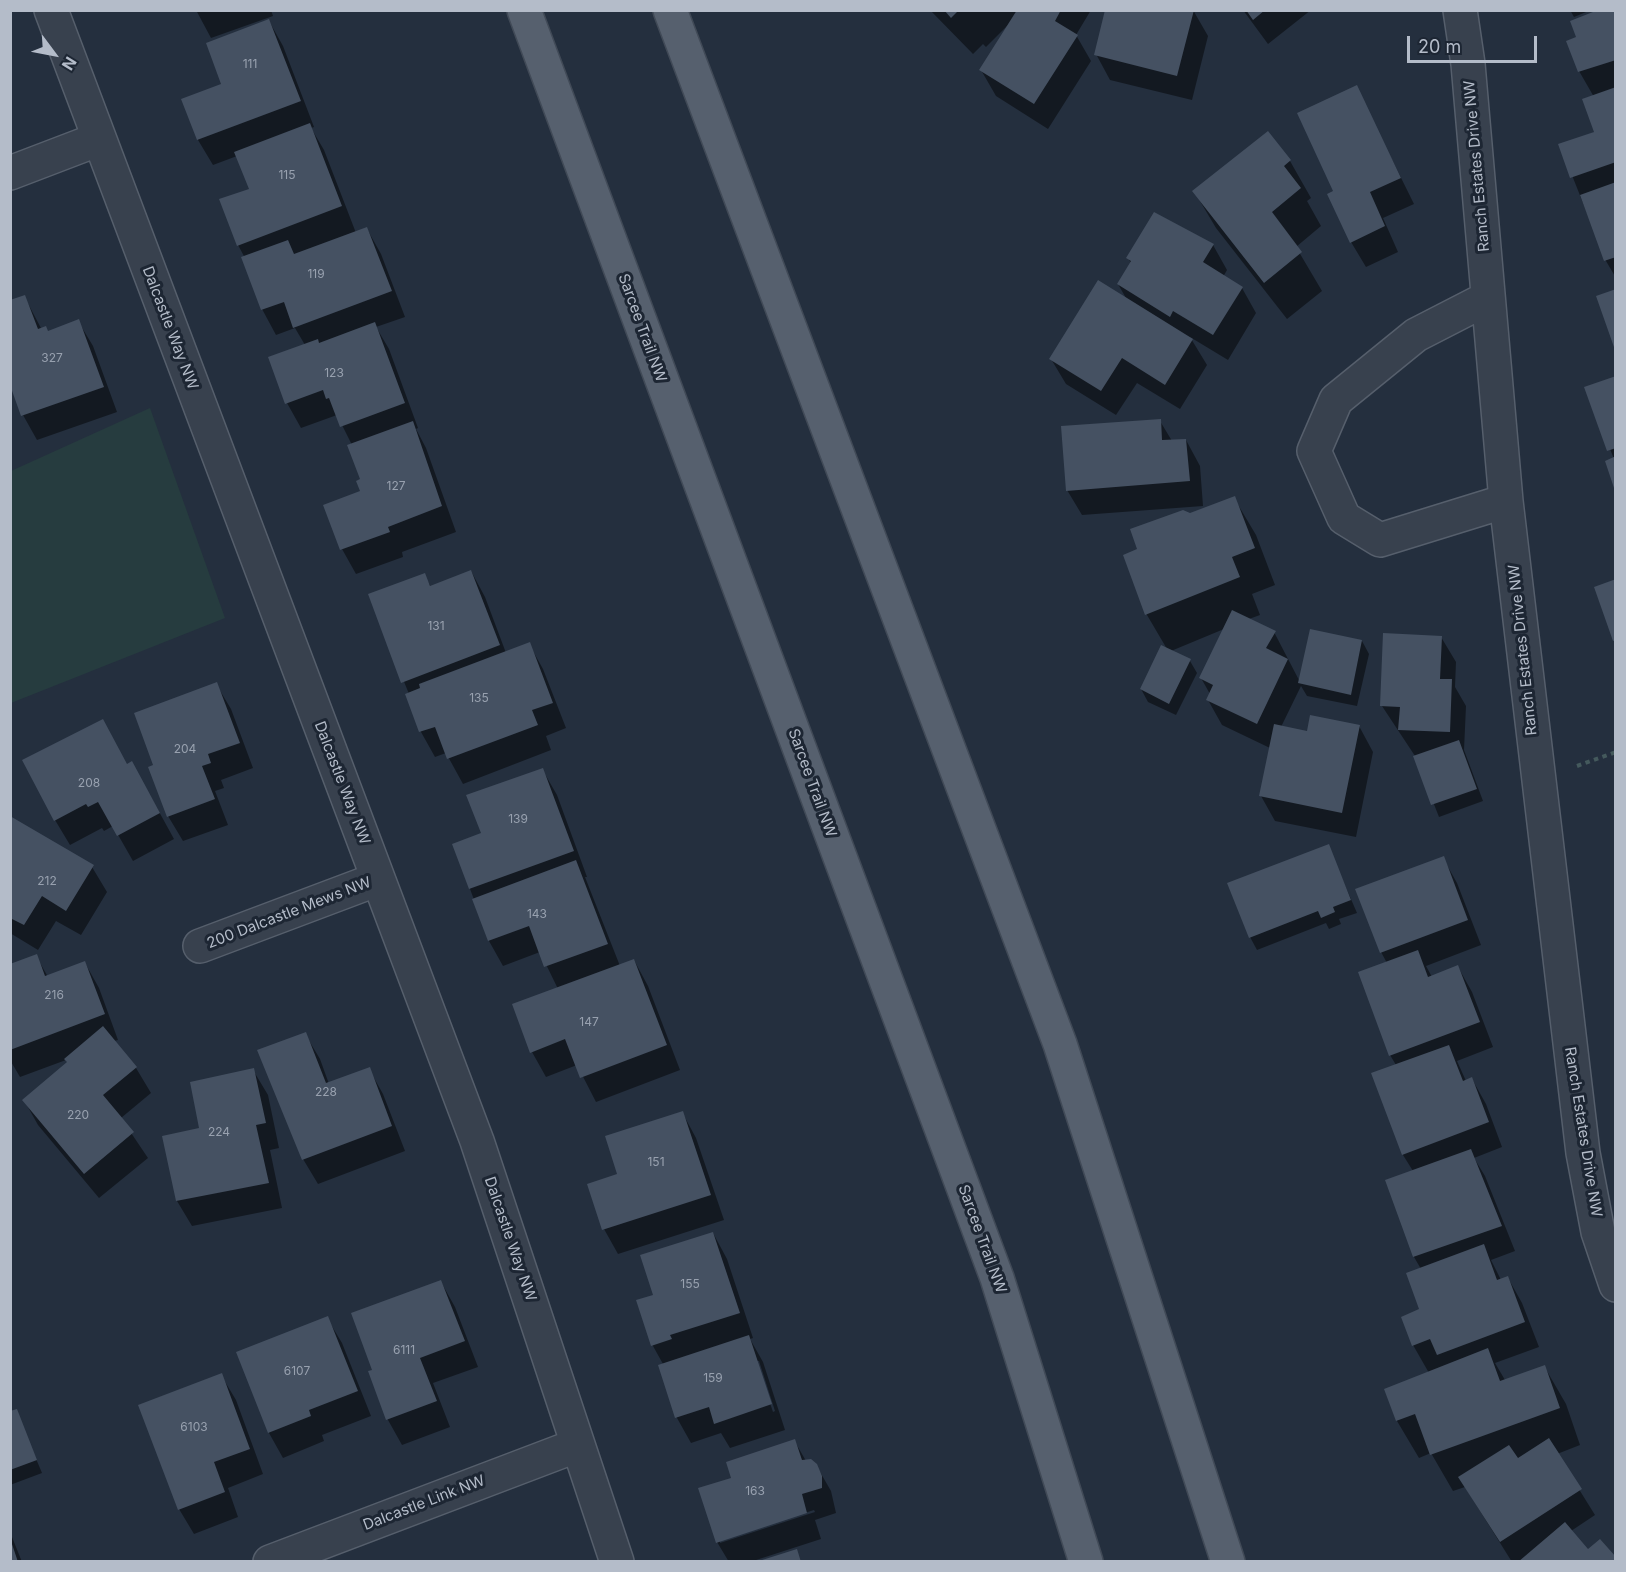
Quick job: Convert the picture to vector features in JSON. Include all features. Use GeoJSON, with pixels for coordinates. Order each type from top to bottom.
{"type":"FeatureCollection","features":[{"type":"Feature","properties":{"kind":"main road","name":"Sarcee Trail NW"},"geometry":{"type":"LineString","coordinates":[[524,10],[997,1278],[1086,1562]]}},
{"type":"Feature","properties":{"kind":"main road"},"geometry":{"type":"LineString","coordinates":[[670,10],[1060,1044],[1228,1562]]}},
{"type":"Feature","properties":{"kind":"street","name":"Dalcastle Way NW"},"geometry":{"type":"LineString","coordinates":[[51,10],[477,1141],[616,1562]]}},
{"type":"Feature","properties":{"kind":"street","name":"Ranch Estates Drive NW"},"geometry":{"type":"LineString","coordinates":[[1460,10],[1468,64],[1506,501],[1583,1153],[1598,1232],[1616,1285]]}},
{"type":"Feature","properties":{"kind":"street"},"geometry":{"type":"LineString","coordinates":[[10,173],[99,139]]}},
{"type":"Feature","properties":{"kind":"street"},"geometry":{"type":"LineString","coordinates":[[1488,298],[1416,335],[1336,400],[1314,451],[1344,518],[1380,540],[1506,501]]}},
{"type":"Feature","properties":{"kind":"street","name":"200 Dalcastle Mews NW"},"geometry":{"type":"LineString","coordinates":[[200,946],[378,879]]}},
{"type":"Feature","properties":{"kind":"street","name":"Dalcastle Link NW"},"geometry":{"type":"LineString","coordinates":[[270,1562],[578,1445]]}},
{"type":"Feature","properties":{"kind":"green space"},"geometry":{"type":"Polygon","coordinates":[[[150,408],[225,618],[11,703],[11,471],[150,408]]]}},
{"type":"Feature","properties":{"kind":"building"},"geometry":{"type":"Polygon","coordinates":[[[944,10],[959,10],[951,18],[944,10]]]}},
{"type":"Feature","properties":{"kind":"building"},"geometry":{"type":"Polygon","coordinates":[[[1017,10],[1061,10],[1055,21],[1078,35],[1034,104],[979,70],[1017,10]]]}},
{"type":"Feature","properties":{"kind":"building"},"geometry":{"type":"Polygon","coordinates":[[[1105,10],[1194,10],[1177,76],[1094,55],[1105,10]]]}},
{"type":"Feature","properties":{"kind":"building"},"geometry":{"type":"Polygon","coordinates":[[[1246,10],[1265,10],[1253,20],[1246,10]]]}},
{"type":"Feature","properties":{"kind":"building"},"geometry":{"type":"Polygon","coordinates":[[[1598,10],[1616,10],[1616,60],[1578,72],[1566,41],[1576,37],[1570,21],[1598,10]]]}},
{"type":"Feature","properties":{"kind":"building"},"geometry":{"type":"Polygon","coordinates":[[[269,19],[301,101],[197,140],[181,99],[221,84],[206,43],[269,19]]]}},
{"type":"Feature","properties":{"kind":"building"},"geometry":{"type":"Polygon","coordinates":[[[1357,85],[1401,178],[1370,192],[1385,226],[1350,243],[1327,194],[1333,191],[1297,113],[1357,85]]]}},
{"type":"Feature","properties":{"kind":"building"},"geometry":{"type":"Polygon","coordinates":[[[1616,87],[1616,162],[1570,178],[1558,144],[1594,132],[1582,99],[1616,87]]]}},
{"type":"Feature","properties":{"kind":"building"},"geometry":{"type":"Polygon","coordinates":[[[310,123],[342,206],[237,246],[219,199],[249,189],[234,152],[310,123]]]}},
{"type":"Feature","properties":{"kind":"building"},"geometry":{"type":"Polygon","coordinates":[[[1268,131],[1291,160],[1284,166],[1301,188],[1272,212],[1302,252],[1264,283],[1192,191],[1268,131]]]}},
{"type":"Feature","properties":{"kind":"building"},"geometry":{"type":"Polygon","coordinates":[[[1616,182],[1616,257],[1604,261],[1580,195],[1616,182]]]}},
{"type":"Feature","properties":{"kind":"building"},"geometry":{"type":"Polygon","coordinates":[[[1154,212],[1214,244],[1203,262],[1243,287],[1213,335],[1173,311],[1170,317],[1117,284],[1131,261],[1126,258],[1154,212]]]}},
{"type":"Feature","properties":{"kind":"building"},"geometry":{"type":"Polygon","coordinates":[[[367,227],[392,291],[293,328],[284,302],[261,310],[241,257],[288,240],[294,254],[367,227]]]}},
{"type":"Feature","properties":{"kind":"building"},"geometry":{"type":"Polygon","coordinates":[[[1098,280],[1193,339],[1165,385],[1122,358],[1101,391],[1049,359],[1098,280]]]}},
{"type":"Feature","properties":{"kind":"building"},"geometry":{"type":"Polygon","coordinates":[[[1616,289],[1616,350],[1615,350],[1596,296],[1616,289]]]}},
{"type":"Feature","properties":{"kind":"building"},"geometry":{"type":"Polygon","coordinates":[[[25,295],[38,329],[46,326],[48,331],[79,319],[104,387],[21,416],[10,385],[10,300],[25,295]]]}},
{"type":"Feature","properties":{"kind":"building"},"geometry":{"type":"Polygon","coordinates":[[[375,322],[405,403],[340,427],[329,398],[326,399],[323,390],[285,404],[268,357],[318,339],[319,343],[375,322]]]}},
{"type":"Feature","properties":{"kind":"building"},"geometry":{"type":"Polygon","coordinates":[[[1616,376],[1616,448],[1607,451],[1584,387],[1616,376]]]}},
{"type":"Feature","properties":{"kind":"building"},"geometry":{"type":"Polygon","coordinates":[[[1161,419],[1162,440],[1186,439],[1190,481],[1066,491],[1061,426],[1161,419]]]}},
{"type":"Feature","properties":{"kind":"building"},"geometry":{"type":"Polygon","coordinates":[[[413,421],[442,506],[388,527],[390,532],[340,550],[323,505],[360,491],[356,481],[360,479],[347,445],[413,421]]]}},
{"type":"Feature","properties":{"kind":"building"},"geometry":{"type":"Polygon","coordinates":[[[1616,456],[1616,491],[1615,491],[1605,461],[1616,456]]]}},
{"type":"Feature","properties":{"kind":"building"},"geometry":{"type":"Polygon","coordinates":[[[1235,496],[1255,548],[1232,557],[1240,577],[1145,615],[1123,555],[1137,549],[1130,529],[1183,510],[1190,513],[1235,496]]]}},
{"type":"Feature","properties":{"kind":"building"},"geometry":{"type":"Polygon","coordinates":[[[471,570],[500,645],[401,683],[368,594],[425,573],[430,586],[471,570]]]}},
{"type":"Feature","properties":{"kind":"building"},"geometry":{"type":"Polygon","coordinates":[[[1616,579],[1616,640],[1613,641],[1594,587],[1616,579]]]}},
{"type":"Feature","properties":{"kind":"building"},"geometry":{"type":"Polygon","coordinates":[[[1232,610],[1276,631],[1266,648],[1288,659],[1257,724],[1206,700],[1213,685],[1199,678],[1232,610]]]}},
{"type":"Feature","properties":{"kind":"building"},"geometry":{"type":"Polygon","coordinates":[[[1310,629],[1362,640],[1351,695],[1298,683],[1310,629]]]}},
{"type":"Feature","properties":{"kind":"building"},"geometry":{"type":"Polygon","coordinates":[[[1383,633],[1442,636],[1440,679],[1452,679],[1450,732],[1398,730],[1400,707],[1380,706],[1383,633]]]}},
{"type":"Feature","properties":{"kind":"building"},"geometry":{"type":"Polygon","coordinates":[[[530,642],[553,703],[532,710],[538,725],[447,759],[435,727],[419,732],[405,694],[420,688],[419,684],[530,642]]]}},
{"type":"Feature","properties":{"kind":"building"},"geometry":{"type":"Polygon","coordinates":[[[1161,645],[1191,659],[1169,704],[1140,689],[1161,645]]]}},
{"type":"Feature","properties":{"kind":"building"},"geometry":{"type":"Polygon","coordinates":[[[217,682],[240,743],[208,754],[211,763],[202,766],[215,799],[167,817],[148,767],[153,765],[134,713],[217,682]]]}},
{"type":"Feature","properties":{"kind":"building"},"geometry":{"type":"Polygon","coordinates":[[[1310,715],[1360,725],[1342,813],[1259,796],[1274,724],[1307,731],[1310,715]]]}},
{"type":"Feature","properties":{"kind":"building"},"geometry":{"type":"Polygon","coordinates":[[[103,719],[127,764],[132,761],[160,813],[117,836],[98,802],[88,807],[86,804],[54,821],[22,760],[103,719]]]}},
{"type":"Feature","properties":{"kind":"building"},"geometry":{"type":"Polygon","coordinates":[[[1459,740],[1477,789],[1431,805],[1413,756],[1459,740]]]}},
{"type":"Feature","properties":{"kind":"building"},"geometry":{"type":"Polygon","coordinates":[[[543,768],[574,851],[469,889],[452,844],[481,833],[466,795],[543,768]]]}},
{"type":"Feature","properties":{"kind":"building"},"geometry":{"type":"Polygon","coordinates":[[[10,816],[94,865],[66,911],[42,896],[24,925],[10,918],[10,816]]]}},
{"type":"Feature","properties":{"kind":"building"},"geometry":{"type":"Polygon","coordinates":[[[1329,844],[1351,900],[1333,907],[1335,912],[1321,918],[1318,911],[1249,938],[1227,883],[1329,844]]]}},
{"type":"Feature","properties":{"kind":"building"},"geometry":{"type":"Polygon","coordinates":[[[1444,856],[1468,920],[1380,953],[1355,889],[1444,856]]]}},
{"type":"Feature","properties":{"kind":"building"},"geometry":{"type":"Polygon","coordinates":[[[576,860],[608,944],[544,967],[529,926],[488,941],[472,899],[576,860]]]}},
{"type":"Feature","properties":{"kind":"building"},"geometry":{"type":"Polygon","coordinates":[[[1418,950],[1428,977],[1458,965],[1480,1022],[1389,1056],[1358,972],[1418,950]]]}},
{"type":"Feature","properties":{"kind":"building"},"geometry":{"type":"Polygon","coordinates":[[[37,954],[45,976],[85,961],[105,1014],[10,1050],[10,964],[37,954]]]}},
{"type":"Feature","properties":{"kind":"building"},"geometry":{"type":"Polygon","coordinates":[[[634,959],[667,1045],[580,1078],[565,1039],[530,1053],[512,1004],[634,959]]]}},
{"type":"Feature","properties":{"kind":"building"},"geometry":{"type":"Polygon","coordinates":[[[103,1026],[137,1067],[103,1095],[134,1132],[84,1174],[22,1100],[67,1062],[64,1059],[103,1026]]]}},
{"type":"Feature","properties":{"kind":"building"},"geometry":{"type":"Polygon","coordinates":[[[306,1032],[326,1083],[370,1067],[392,1126],[302,1160],[257,1050],[306,1032]]]}},
{"type":"Feature","properties":{"kind":"building"},"geometry":{"type":"Polygon","coordinates":[[[1449,1045],[1463,1081],[1472,1077],[1489,1122],[1402,1155],[1371,1073],[1449,1045]]]}},
{"type":"Feature","properties":{"kind":"building"},"geometry":{"type":"Polygon","coordinates":[[[254,1068],[266,1123],[256,1125],[269,1183],[176,1201],[162,1136],[199,1128],[190,1082],[254,1068]]]}},
{"type":"Feature","properties":{"kind":"building"},"geometry":{"type":"Polygon","coordinates":[[[683,1111],[711,1195],[602,1230],[587,1184],[617,1174],[605,1136],[683,1111]]]}},
{"type":"Feature","properties":{"kind":"building"},"geometry":{"type":"Polygon","coordinates":[[[1471,1149],[1502,1226],[1413,1257],[1385,1180],[1471,1149]]]}},
{"type":"Feature","properties":{"kind":"building"},"geometry":{"type":"Polygon","coordinates":[[[713,1232],[740,1313],[670,1335],[672,1339],[651,1346],[636,1300],[653,1295],[640,1255],[713,1232]]]}},
{"type":"Feature","properties":{"kind":"building"},"geometry":{"type":"Polygon","coordinates":[[[1484,1244],[1497,1280],[1508,1276],[1525,1322],[1437,1355],[1430,1339],[1412,1346],[1401,1317],[1419,1309],[1406,1273],[1484,1244]]]}},
{"type":"Feature","properties":{"kind":"building"},"geometry":{"type":"Polygon","coordinates":[[[441,1280],[465,1341],[420,1358],[437,1401],[386,1420],[368,1371],[372,1370],[351,1313],[441,1280]]]}},
{"type":"Feature","properties":{"kind":"building"},"geometry":{"type":"Polygon","coordinates":[[[328,1316],[358,1391],[309,1410],[311,1416],[268,1433],[236,1352],[328,1316]]]}},
{"type":"Feature","properties":{"kind":"building"},"geometry":{"type":"Polygon","coordinates":[[[749,1335],[772,1404],[714,1424],[709,1407],[675,1418],[658,1365],[749,1335]]]}},
{"type":"Feature","properties":{"kind":"building"},"geometry":{"type":"Polygon","coordinates":[[[1488,1348],[1500,1381],[1545,1365],[1560,1408],[1430,1455],[1415,1414],[1396,1421],[1384,1389],[1488,1348]]]}},
{"type":"Feature","properties":{"kind":"building"},"geometry":{"type":"Polygon","coordinates":[[[222,1373],[250,1449],[214,1462],[225,1492],[178,1510],[138,1405],[222,1373]]]}},
{"type":"Feature","properties":{"kind":"building"},"geometry":{"type":"Polygon","coordinates":[[[17,1409],[37,1460],[10,1470],[10,1411],[17,1409]]]}},
{"type":"Feature","properties":{"kind":"building"},"geometry":{"type":"Polygon","coordinates":[[[1549,1438],[1582,1489],[1500,1542],[1458,1477],[1509,1445],[1518,1458],[1549,1438]]]}},
{"type":"Feature","properties":{"kind":"building"},"geometry":{"type":"Polygon","coordinates":[[[795,1439],[802,1460],[811,1459],[817,1464],[822,1476],[822,1488],[802,1494],[807,1513],[716,1543],[698,1488],[731,1478],[726,1462],[795,1439]]]}},
{"type":"Feature","properties":{"kind":"building"},"geometry":{"type":"Polygon","coordinates":[[[1565,1522],[1588,1549],[1600,1539],[1616,1557],[1616,1562],[1518,1562],[1565,1522]]]}},
{"type":"Feature","properties":{"kind":"building"},"geometry":{"type":"Polygon","coordinates":[[[11,1541],[18,1562],[10,1562],[11,1541]]]}},
{"type":"Feature","properties":{"kind":"building"},"geometry":{"type":"Polygon","coordinates":[[[797,1549],[801,1562],[759,1562],[759,1561],[797,1549]]]}}]}
